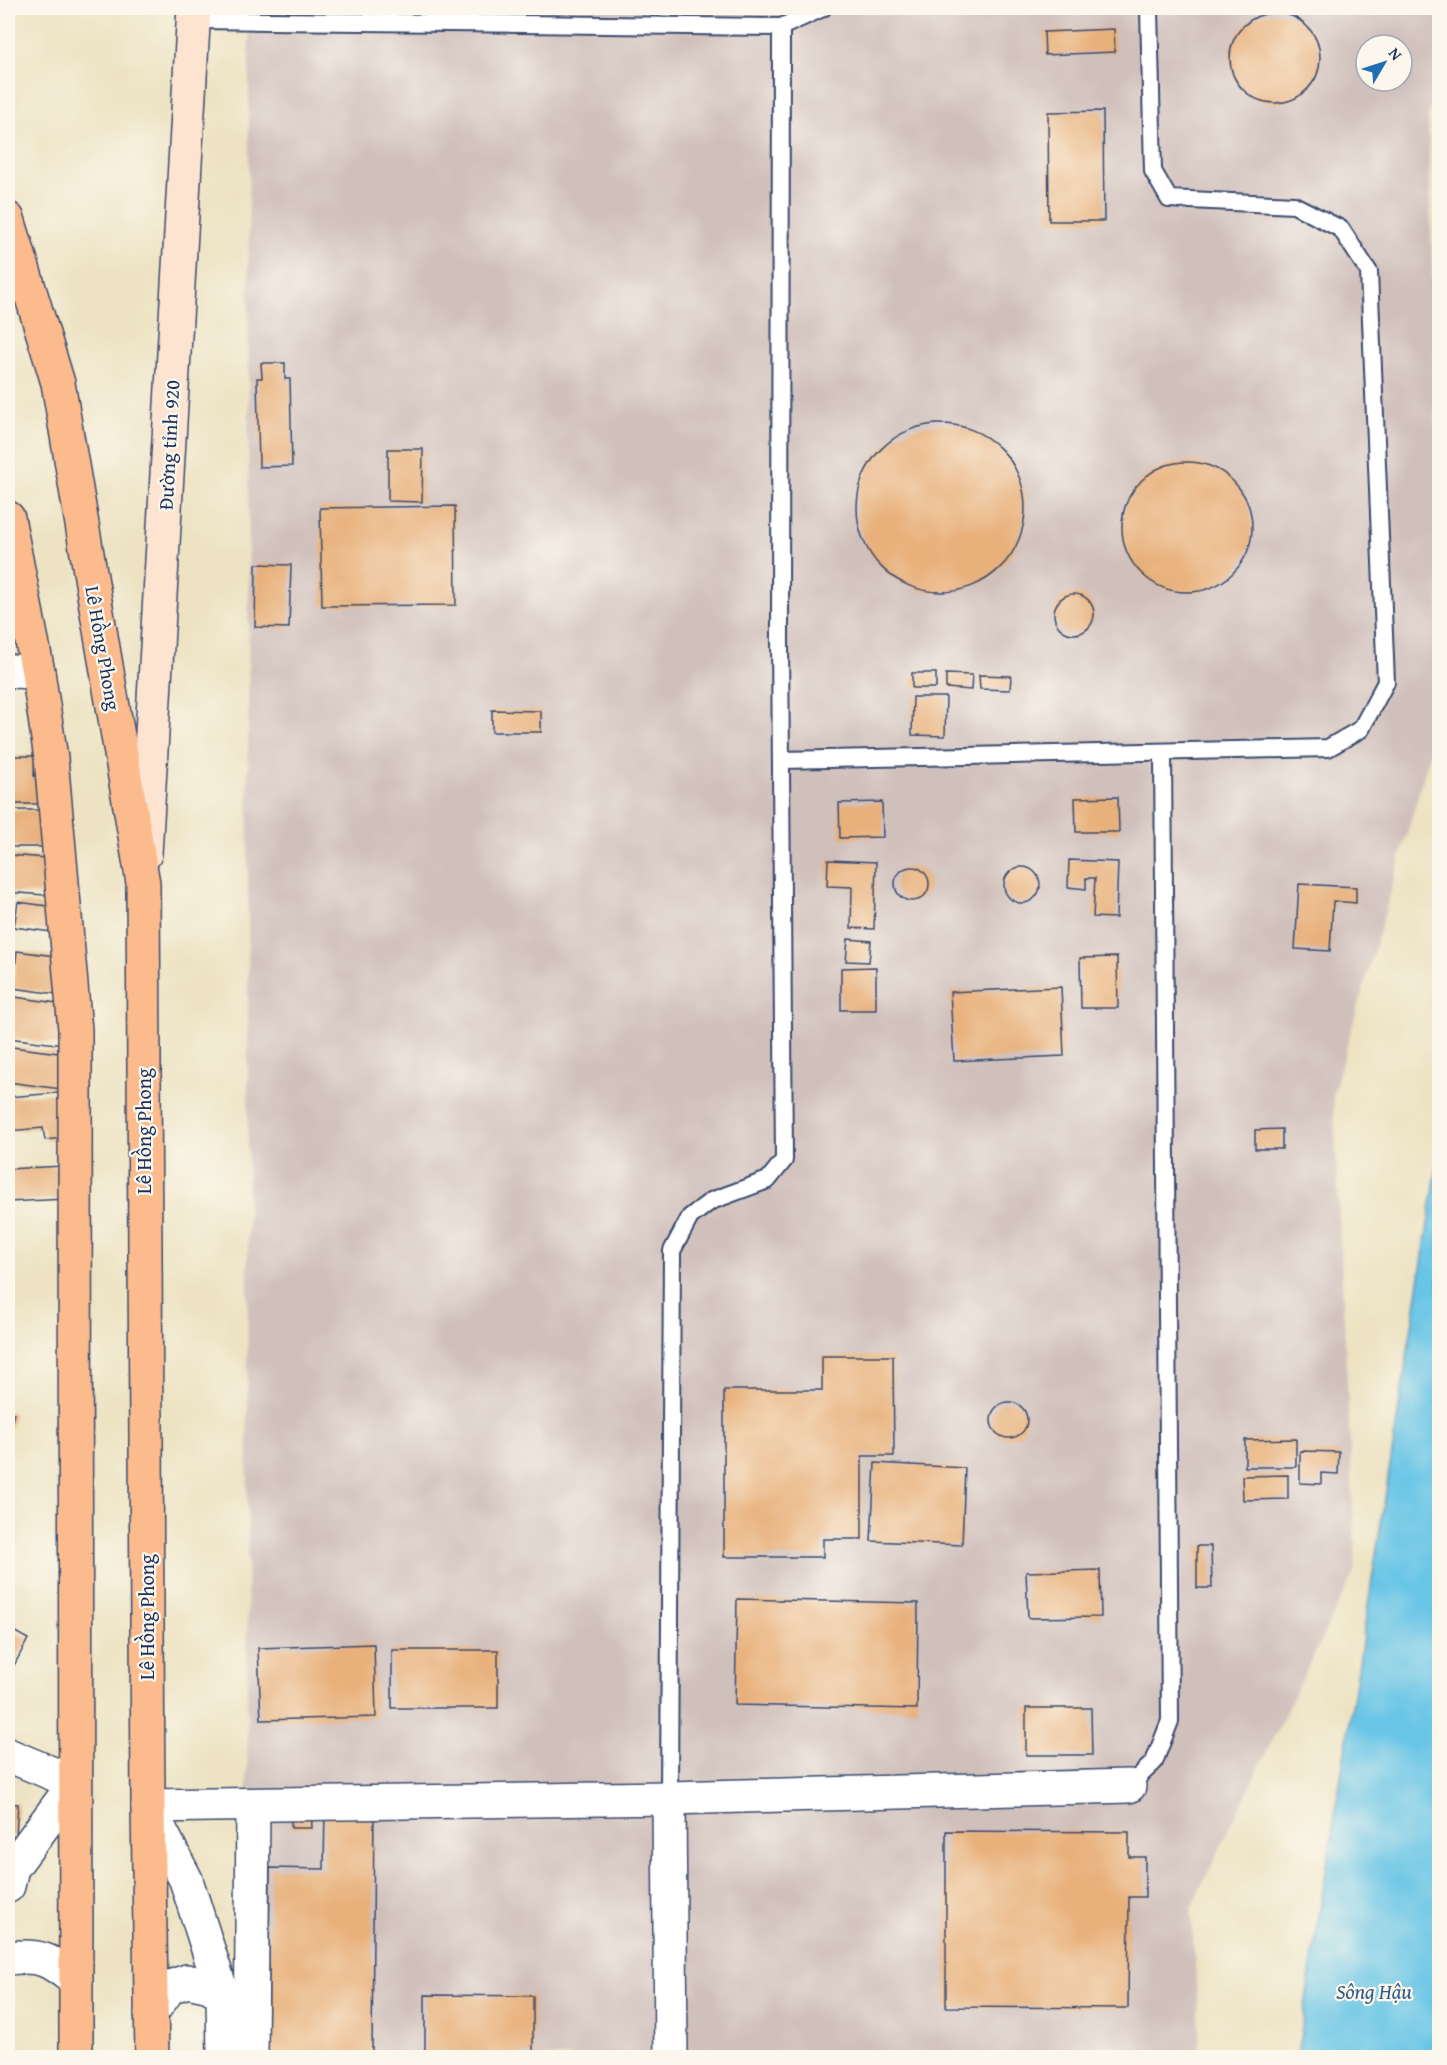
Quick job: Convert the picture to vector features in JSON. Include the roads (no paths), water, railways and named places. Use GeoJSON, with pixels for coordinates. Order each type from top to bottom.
{"type":"FeatureCollection","features":[{"type":"Feature","properties":{"kind":"highway","name":"Lê Hồng Phong"},"geometry":{"type":"LineString","coordinates":[[8,219],[58,383],[143,883],[148,1806],[152,2058]]}},
{"type":"Feature","properties":{"kind":"highway"},"geometry":{"type":"LineString","coordinates":[[8,518],[23,672],[51,758],[75,1029],[76,2058]]}},
{"type":"Feature","properties":{"kind":"main road","name":"Đường tỉnh 920"},"geometry":{"type":"LineString","coordinates":[[143,883],[194,14]]}},
{"type":"Feature","properties":{"kind":"street"},"geometry":{"type":"LineString","coordinates":[[8,1755],[75,1783],[12,1868],[8,1886]]}},
{"type":"Feature","properties":{"kind":"street"},"geometry":{"type":"LineString","coordinates":[[224,2058],[223,1996],[186,1880],[148,1806],[669,1798],[1129,1786]]}},
{"type":"Feature","properties":{"kind":"street"},"geometry":{"type":"LineString","coordinates":[[669,1798],[670,2058]]}},
{"type":"Feature","properties":{"kind":"street"},"geometry":{"type":"LineString","coordinates":[[251,2058],[253,1804]]}},
{"type":"Feature","properties":{"kind":"street"},"geometry":{"type":"LineString","coordinates":[[8,1958],[30,1955],[55,1964],[75,1981]]}},
{"type":"Feature","properties":{"kind":"street"},"geometry":{"type":"LineString","coordinates":[[151,2013],[170,1987],[187,1981],[210,1986],[223,1996]]}},
{"type":"Feature","properties":{"kind":"lane"},"geometry":{"type":"LineString","coordinates":[[194,14],[781,27],[823,8]]}},
{"type":"Feature","properties":{"kind":"lane"},"geometry":{"type":"LineString","coordinates":[[781,760],[1328,748],[1361,729],[1386,682],[1369,272],[1341,229],[1294,205],[1169,199],[1153,171],[1148,8]]}},
{"type":"Feature","properties":{"kind":"lane"},"geometry":{"type":"LineString","coordinates":[[669,1798],[672,1251],[690,1217],[711,1201],[768,1180],[784,1160],[781,760],[781,27]]}},
{"type":"Feature","properties":{"kind":"lane"},"geometry":{"type":"LineString","coordinates":[[1129,1786],[1154,1762],[1170,1721],[1163,752]]}},
{"type":"Feature","properties":{"kind":"water","name":"Sông Hậu"},"geometry":{"type":"Polygon","coordinates":[[[1439,1154],[1439,2057],[1297,2057],[1439,1154]]]}}]}
